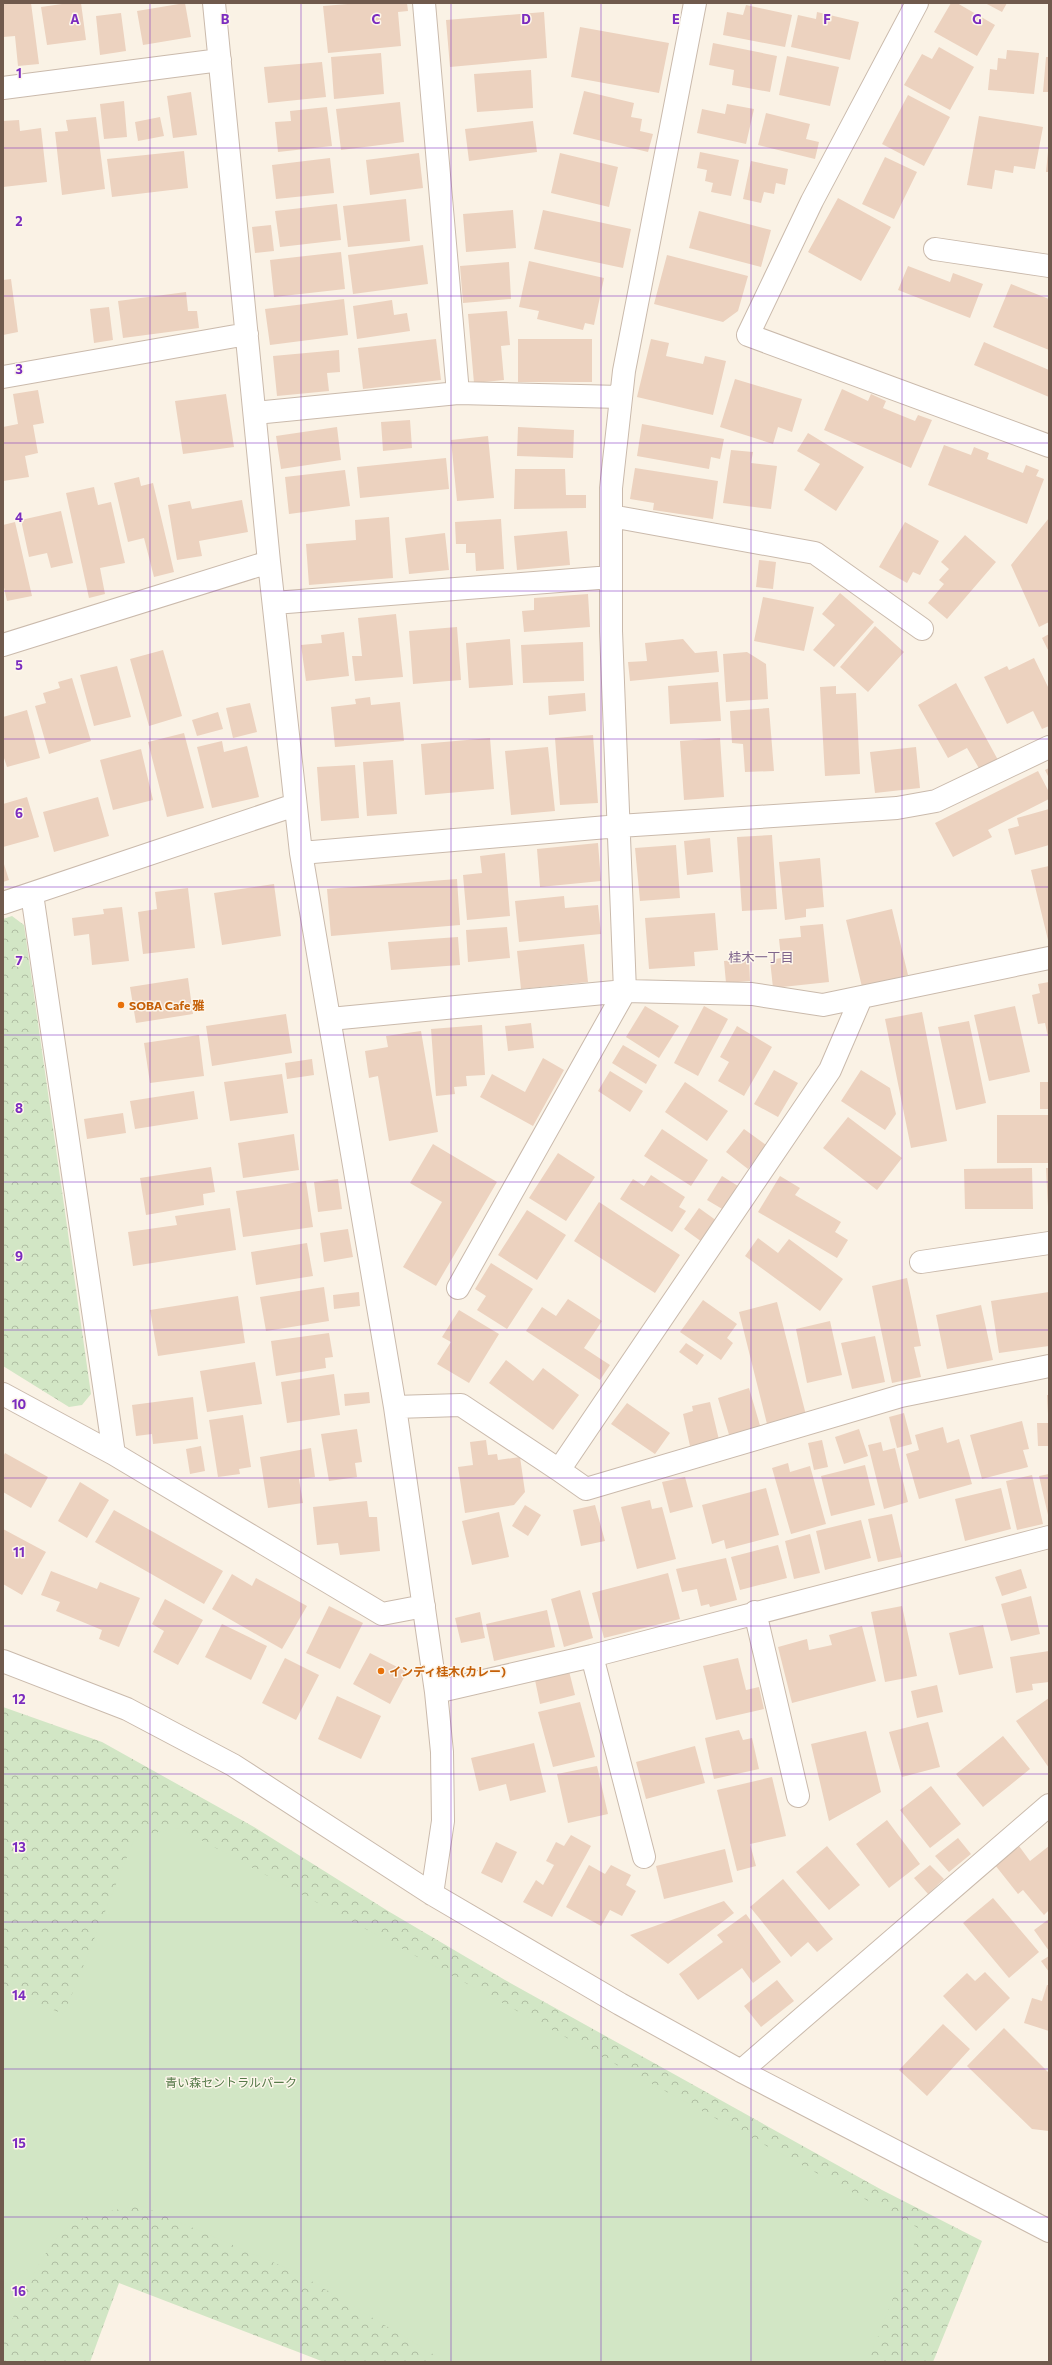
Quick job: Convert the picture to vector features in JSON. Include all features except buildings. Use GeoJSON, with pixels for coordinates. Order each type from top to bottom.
{"type":"FeatureCollection","features":[{"type":"Feature","properties":{"kind":"street"},"geometry":{"type":"LineString","coordinates":[[214,3],[269,562],[301,852],[395,1407],[436,1692],[442,1752],[443,1821],[432,1894]]}},
{"type":"Feature","properties":{"kind":"street"},"geometry":{"type":"LineString","coordinates":[[424,3],[458,393]]}},
{"type":"Feature","properties":{"kind":"street"},"geometry":{"type":"LineString","coordinates":[[458,1288],[625,991],[611,577],[611,488],[621,397],[644,259],[695,3]]}},
{"type":"Feature","properties":{"kind":"street"},"geometry":{"type":"LineString","coordinates":[[916,3],[812,201],[748,335],[1049,446]]}},
{"type":"Feature","properties":{"kind":"street"},"geometry":{"type":"LineString","coordinates":[[3,88],[220,60]]}},
{"type":"Feature","properties":{"kind":"street"},"geometry":{"type":"LineString","coordinates":[[935,249],[1049,266]]}},
{"type":"Feature","properties":{"kind":"street"},"geometry":{"type":"LineString","coordinates":[[3,377],[247,334]]}},
{"type":"Feature","properties":{"kind":"street"},"geometry":{"type":"LineString","coordinates":[[255,413],[458,393],[621,397]]}},
{"type":"Feature","properties":{"kind":"street"},"geometry":{"type":"LineString","coordinates":[[611,516],[815,553],[922,629]]}},
{"type":"Feature","properties":{"kind":"street"},"geometry":{"type":"LineString","coordinates":[[3,645],[269,562]]}},
{"type":"Feature","properties":{"kind":"street"},"geometry":{"type":"LineString","coordinates":[[274,603],[611,577]]}},
{"type":"Feature","properties":{"kind":"street"},"geometry":{"type":"LineString","coordinates":[[301,852],[619,826],[905,806],[936,800],[1049,747]]}},
{"type":"Feature","properties":{"kind":"street"},"geometry":{"type":"LineString","coordinates":[[3,903],[296,805]]}},
{"type":"Feature","properties":{"kind":"street"},"geometry":{"type":"LineString","coordinates":[[32,894],[114,1454]]}},
{"type":"Feature","properties":{"kind":"street"},"geometry":{"type":"LineString","coordinates":[[330,1019],[625,991],[752,994],[823,1005],[1049,958]]}},
{"type":"Feature","properties":{"kind":"street"},"geometry":{"type":"LineString","coordinates":[[559,1470],[830,1070],[861,998]]}},
{"type":"Feature","properties":{"kind":"street"},"geometry":{"type":"LineString","coordinates":[[920,1262],[1049,1242]]}},
{"type":"Feature","properties":{"kind":"street"},"geometry":{"type":"LineString","coordinates":[[395,1407],[461,1405],[586,1489],[902,1396],[1049,1366]]}},
{"type":"Feature","properties":{"kind":"street"},"geometry":{"type":"LineString","coordinates":[[3,1394],[114,1454],[382,1614],[424,1606]]}},
{"type":"Feature","properties":{"kind":"street"},"geometry":{"type":"LineString","coordinates":[[436,1692],[592,1656],[755,1612],[1049,1537]]}},
{"type":"Feature","properties":{"kind":"street"},"geometry":{"type":"LineString","coordinates":[[755,1612],[798,1796]]}},
{"type":"Feature","properties":{"kind":"street"},"geometry":{"type":"LineString","coordinates":[[592,1656],[644,1857]]}},
{"type":"Feature","properties":{"kind":"street"},"geometry":{"type":"LineString","coordinates":[[3,1661],[127,1709],[233,1765],[432,1894],[620,2004],[741,2071],[1049,2231]]}},
{"type":"Feature","properties":{"kind":"street"},"geometry":{"type":"LineString","coordinates":[[741,2071],[1049,1805]]}},
{"type":"Feature","properties":{"kind":"green space"},"geometry":{"type":"Polygon","coordinates":[[[12,916],[24,925],[91,1394],[82,1405],[69,1407],[3,1366],[3,919],[12,916]]]}},
{"type":"Feature","properties":{"kind":"green space","name":"青い森セントラルパーク"},"geometry":{"type":"Polygon","coordinates":[[[3,1707],[102,1742],[254,1827],[388,1911],[505,1980],[882,2190],[982,2241],[933,2362],[324,2362],[119,2283],[90,2362],[3,2362],[3,1707]]]}},
{"type":"Feature","properties":{"kind":"green space","name":"青い森セントラルパーク"},"geometry":{"type":"Polygon","coordinates":[[[179,1828],[920,2229],[868,2362],[446,2362],[298,2273],[142,2206],[95,2214],[71,2224],[50,2247],[40,2262],[22,2296],[3,2343],[3,1991],[64,2014],[135,1837],[179,1828]]]}},
{"type":"Feature","properties":{"kind":"place","name":"SOBA Cafe 雅"},"geometry":{"type":"Point","coordinates":[121,1005]}},
{"type":"Feature","properties":{"kind":"place","name":"インディ桂木(カレー)"},"geometry":{"type":"Point","coordinates":[381,1671]}},
{"type":"Feature","properties":{"kind":"district","name":"桂木一丁目"},"geometry":{"type":"Point","coordinates":[761,957]}}]}
